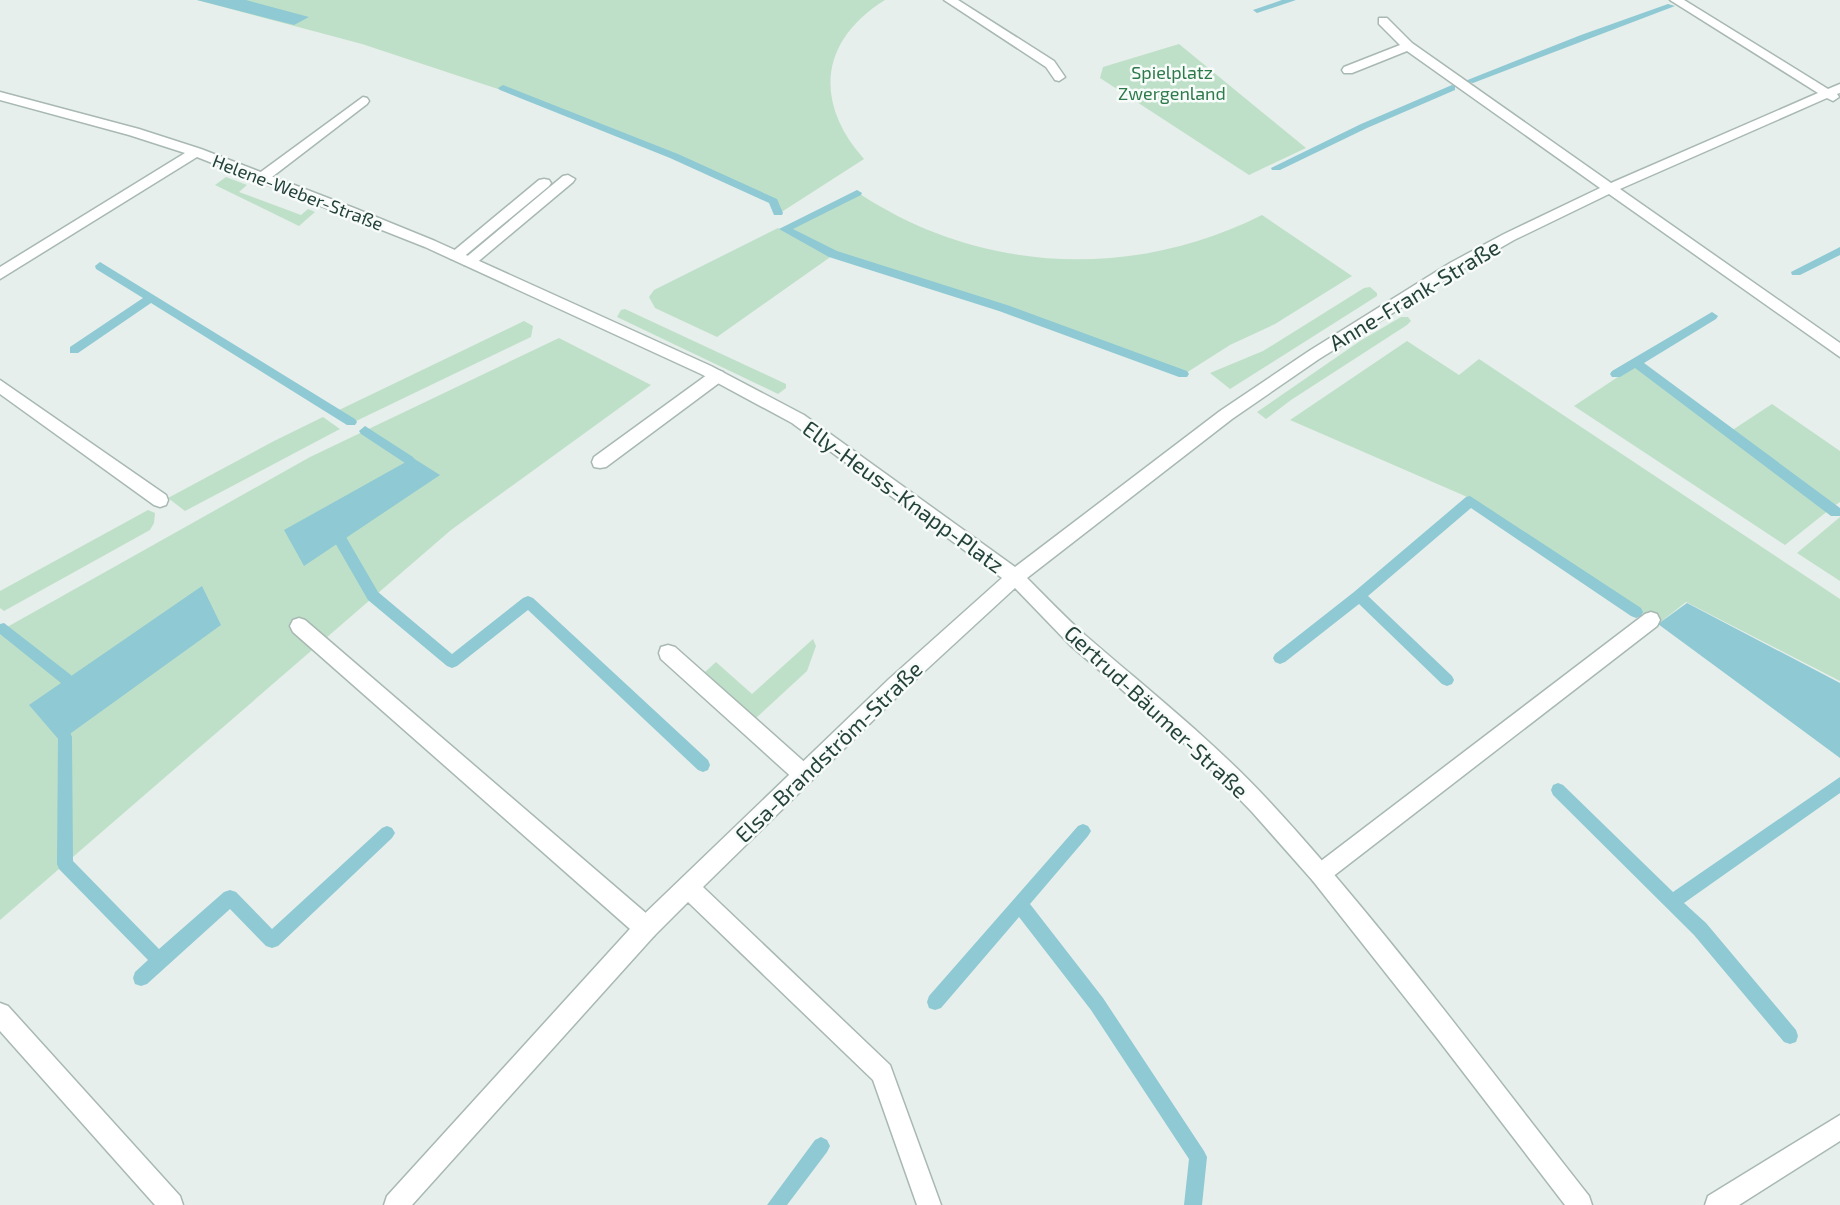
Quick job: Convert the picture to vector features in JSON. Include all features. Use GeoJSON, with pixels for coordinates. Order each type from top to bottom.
{"type":"FeatureCollection","features":[{"type":"Feature","properties":{"kind":"street"},"geometry":{"type":"LineString","coordinates":[[950,0],[1050,63],[1059,77]]}},
{"type":"Feature","properties":{"kind":"street"},"geometry":{"type":"LineString","coordinates":[[1676,0],[1834,90],[1840,101]]}},
{"type":"Feature","properties":{"kind":"street"},"geometry":{"type":"LineString","coordinates":[[1383,21],[1408,46],[1611,188],[1640,212],[1840,351]]}},
{"type":"Feature","properties":{"kind":"street"},"geometry":{"type":"LineString","coordinates":[[1348,70],[1408,46]]}},
{"type":"Feature","properties":{"kind":"street","name":"Anne-Frank-Straße"},"geometry":{"type":"LineString","coordinates":[[1226,415],[1314,355],[1455,267],[1509,237],[1611,188],[1834,90]]}},
{"type":"Feature","properties":{"kind":"street","name":"Helene-Weber-Straße"},"geometry":{"type":"LineString","coordinates":[[0,96],[123,129],[264,177],[470,262],[586,316]]}},
{"type":"Feature","properties":{"kind":"street"},"geometry":{"type":"LineString","coordinates":[[264,177],[363,101]]}},
{"type":"Feature","properties":{"kind":"street"},"geometry":{"type":"LineString","coordinates":[[0,273],[196,152]]}},
{"type":"Feature","properties":{"kind":"street"},"geometry":{"type":"LineString","coordinates":[[456,256],[552,176]]}},
{"type":"Feature","properties":{"kind":"street"},"geometry":{"type":"LineString","coordinates":[[470,262],[568,179]]}},
{"type":"Feature","properties":{"kind":"street","name":"Elly-Heuss-Knapp-Platz"},"geometry":{"type":"LineString","coordinates":[[586,316],[717,376],[798,419],[1015,577],[1226,415]]}},
{"type":"Feature","properties":{"kind":"street"},"geometry":{"type":"LineString","coordinates":[[600,462],[717,376]]}},
{"type":"Feature","properties":{"kind":"street"},"geometry":{"type":"LineString","coordinates":[[0,386],[160,500]]}},
{"type":"Feature","properties":{"kind":"street","name":"Elsa-Brandström-Straße"},"geometry":{"type":"LineString","coordinates":[[396,1205],[646,928],[896,685],[1015,577]]}},
{"type":"Feature","properties":{"kind":"street","name":"Gertrud-Bäumer-Straße"},"geometry":{"type":"LineString","coordinates":[[1015,577],[1077,639],[1199,744],[1259,805],[1320,874],[1453,1039],[1581,1205]]}},
{"type":"Feature","properties":{"kind":"street"},"geometry":{"type":"LineString","coordinates":[[1320,874],[1651,620]]}},
{"type":"Feature","properties":{"kind":"street"},"geometry":{"type":"LineString","coordinates":[[299,626],[646,928]]}},
{"type":"Feature","properties":{"kind":"street"},"geometry":{"type":"LineString","coordinates":[[668,653],[803,774]]}},
{"type":"Feature","properties":{"kind":"street"},"geometry":{"type":"LineString","coordinates":[[687,887],[882,1073],[928,1205]]}},
{"type":"Feature","properties":{"kind":"street"},"geometry":{"type":"LineString","coordinates":[[0,1014],[171,1205]]}},
{"type":"Feature","properties":{"kind":"street"},"geometry":{"type":"LineString","coordinates":[[1717,1205],[1840,1127]]}},
{"type":"Feature","properties":{"kind":"green space"},"geometry":{"type":"Polygon","coordinates":[[[197,0],[885,0],[863,16],[847,34],[836,54],[831,74],[831,95],[837,116],[848,138],[864,159],[780,213],[777,201],[691,161],[505,87],[501,90],[362,44],[197,0]]]}},
{"type":"Feature","properties":{"kind":"green space","name":"Spielplatz Zwergenland"},"geometry":{"type":"Polygon","coordinates":[[[1179,44],[1306,148],[1249,175],[1100,78],[1103,67],[1179,44]]]}},
{"type":"Feature","properties":{"kind":"green space"},"geometry":{"type":"Polygon","coordinates":[[[226,177],[247,185],[239,192],[301,215],[308,209],[315,212],[299,226],[215,185],[226,177]]]}},
{"type":"Feature","properties":{"kind":"green space"},"geometry":{"type":"Polygon","coordinates":[[[860,194],[907,221],[956,240],[1007,253],[1058,259],[1110,258],[1162,250],[1213,236],[1262,215],[1352,276],[1275,324],[1230,345],[1186,373],[975,297],[836,253],[717,337],[655,308],[649,297],[654,290],[778,228],[784,231],[860,194]]]}},
{"type":"Feature","properties":{"kind":"green space"},"geometry":{"type":"Polygon","coordinates":[[[1370,287],[1377,293],[1377,296],[1230,389],[1210,373],[1263,351],[1364,288],[1370,287]]]}},
{"type":"Feature","properties":{"kind":"green space"},"geometry":{"type":"Polygon","coordinates":[[[625,309],[786,384],[786,388],[778,394],[617,317],[621,310],[625,309]]]}},
{"type":"Feature","properties":{"kind":"green space"},"geometry":{"type":"Polygon","coordinates":[[[1401,317],[1408,317],[1411,321],[1266,419],[1257,412],[1360,341],[1401,317]]]}},
{"type":"Feature","properties":{"kind":"green space"},"geometry":{"type":"Polygon","coordinates":[[[524,321],[533,326],[531,337],[354,422],[337,411],[524,321]]]}},
{"type":"Feature","properties":{"kind":"green space"},"geometry":{"type":"Polygon","coordinates":[[[559,338],[651,385],[451,530],[0,920],[0,631],[310,457],[559,338]]]}},
{"type":"Feature","properties":{"kind":"green space"},"geometry":{"type":"Polygon","coordinates":[[[1407,341],[1459,375],[1479,359],[1840,599],[1840,681],[1686,602],[1658,624],[1465,496],[1290,420],[1407,341]]]}},
{"type":"Feature","properties":{"kind":"green space"},"geometry":{"type":"Polygon","coordinates":[[[1636,365],[1829,510],[1785,545],[1574,406],[1636,365]]]}},
{"type":"Feature","properties":{"kind":"green space"},"geometry":{"type":"Polygon","coordinates":[[[1772,404],[1840,451],[1840,502],[1834,506],[1731,431],[1772,404]]]}},
{"type":"Feature","properties":{"kind":"green space"},"geometry":{"type":"Polygon","coordinates":[[[323,417],[340,429],[185,511],[168,498],[274,441],[323,417]]]}},
{"type":"Feature","properties":{"kind":"green space"},"geometry":{"type":"Polygon","coordinates":[[[148,510],[155,513],[154,523],[150,530],[4,611],[0,608],[0,591],[148,510]]]}},
{"type":"Feature","properties":{"kind":"green space"},"geometry":{"type":"Polygon","coordinates":[[[1840,517],[1840,581],[1797,553],[1840,517]]]}},
{"type":"Feature","properties":{"kind":"green space"},"geometry":{"type":"Polygon","coordinates":[[[813,639],[816,646],[807,671],[756,718],[705,672],[716,662],[752,694],[813,639]]]}},
{"type":"Feature","properties":{"kind":"water"},"geometry":{"type":"Polygon","coordinates":[[[197,0],[246,0],[309,17],[294,25],[197,0]]]}},
{"type":"Feature","properties":{"kind":"water"},"geometry":{"type":"Polygon","coordinates":[[[413,458],[440,475],[304,566],[284,530],[413,458]]]}},
{"type":"Feature","properties":{"kind":"water"},"geometry":{"type":"Polygon","coordinates":[[[202,586],[221,625],[60,741],[29,705],[202,586]]]}},
{"type":"Feature","properties":{"kind":"water"},"geometry":{"type":"Polygon","coordinates":[[[1687,603],[1840,683],[1840,758],[1658,624],[1687,603]]]}},
{"type":"Feature","properties":{"kind":"waterway"},"geometry":{"type":"LineString","coordinates":[[1257,10],[1292,0]]}},
{"type":"Feature","properties":{"kind":"waterway"},"geometry":{"type":"LineString","coordinates":[[1470,81],[1671,6]]}},
{"type":"Feature","properties":{"kind":"waterway"},"geometry":{"type":"LineString","coordinates":[[503,88],[674,156],[773,201],[778,213]]}},
{"type":"Feature","properties":{"kind":"waterway"},"geometry":{"type":"LineString","coordinates":[[1276,168],[1364,126],[1452,88]]}},
{"type":"Feature","properties":{"kind":"waterway"},"geometry":{"type":"LineString","coordinates":[[857,193],[784,229],[833,254],[1003,308],[1183,374]]}},
{"type":"Feature","properties":{"kind":"waterway"},"geometry":{"type":"LineString","coordinates":[[1796,272],[1840,251]]}},
{"type":"Feature","properties":{"kind":"waterway"},"geometry":{"type":"LineString","coordinates":[[100,266],[351,422]]}},
{"type":"Feature","properties":{"kind":"waterway"},"geometry":{"type":"LineString","coordinates":[[74,350],[150,298]]}},
{"type":"Feature","properties":{"kind":"waterway"},"geometry":{"type":"LineString","coordinates":[[1635,362],[1712,316]]}},
{"type":"Feature","properties":{"kind":"waterway"},"geometry":{"type":"LineString","coordinates":[[1616,374],[1635,362]]}},
{"type":"Feature","properties":{"kind":"waterway"},"geometry":{"type":"LineString","coordinates":[[1635,362],[1836,512]]}},
{"type":"Feature","properties":{"kind":"waterway"},"geometry":{"type":"LineString","coordinates":[[365,431],[409,460]]}},
{"type":"Feature","properties":{"kind":"waterway"},"geometry":{"type":"LineString","coordinates":[[1359,596],[1470,501],[1636,612]]}},
{"type":"Feature","properties":{"kind":"waterway"},"geometry":{"type":"LineString","coordinates":[[341,541],[373,596],[452,662],[528,602],[703,765]]}},
{"type":"Feature","properties":{"kind":"waterway"},"geometry":{"type":"LineString","coordinates":[[1280,658],[1359,596]]}},
{"type":"Feature","properties":{"kind":"waterway"},"geometry":{"type":"LineString","coordinates":[[1359,596],[1447,680]]}},
{"type":"Feature","properties":{"kind":"waterway"},"geometry":{"type":"LineString","coordinates":[[4,629],[66,679]]}},
{"type":"Feature","properties":{"kind":"waterway"},"geometry":{"type":"LineString","coordinates":[[65,737],[65,864],[159,960]]}},
{"type":"Feature","properties":{"kind":"waterway"},"geometry":{"type":"LineString","coordinates":[[1673,901],[1840,784]]}},
{"type":"Feature","properties":{"kind":"waterway"},"geometry":{"type":"LineString","coordinates":[[1558,790],[1700,929],[1790,1036]]}},
{"type":"Feature","properties":{"kind":"waterway"},"geometry":{"type":"LineString","coordinates":[[1020,904],[1083,831]]}},
{"type":"Feature","properties":{"kind":"waterway"},"geometry":{"type":"LineString","coordinates":[[159,960],[230,898],[272,940],[387,833]]}},
{"type":"Feature","properties":{"kind":"waterway"},"geometry":{"type":"LineString","coordinates":[[935,1002],[1020,904]]}},
{"type":"Feature","properties":{"kind":"waterway"},"geometry":{"type":"LineString","coordinates":[[1020,904],[1097,1004],[1198,1157],[1193,1205]]}},
{"type":"Feature","properties":{"kind":"waterway"},"geometry":{"type":"LineString","coordinates":[[141,978],[159,960]]}},
{"type":"Feature","properties":{"kind":"waterway"},"geometry":{"type":"LineString","coordinates":[[776,1205],[821,1146]]}}]}
